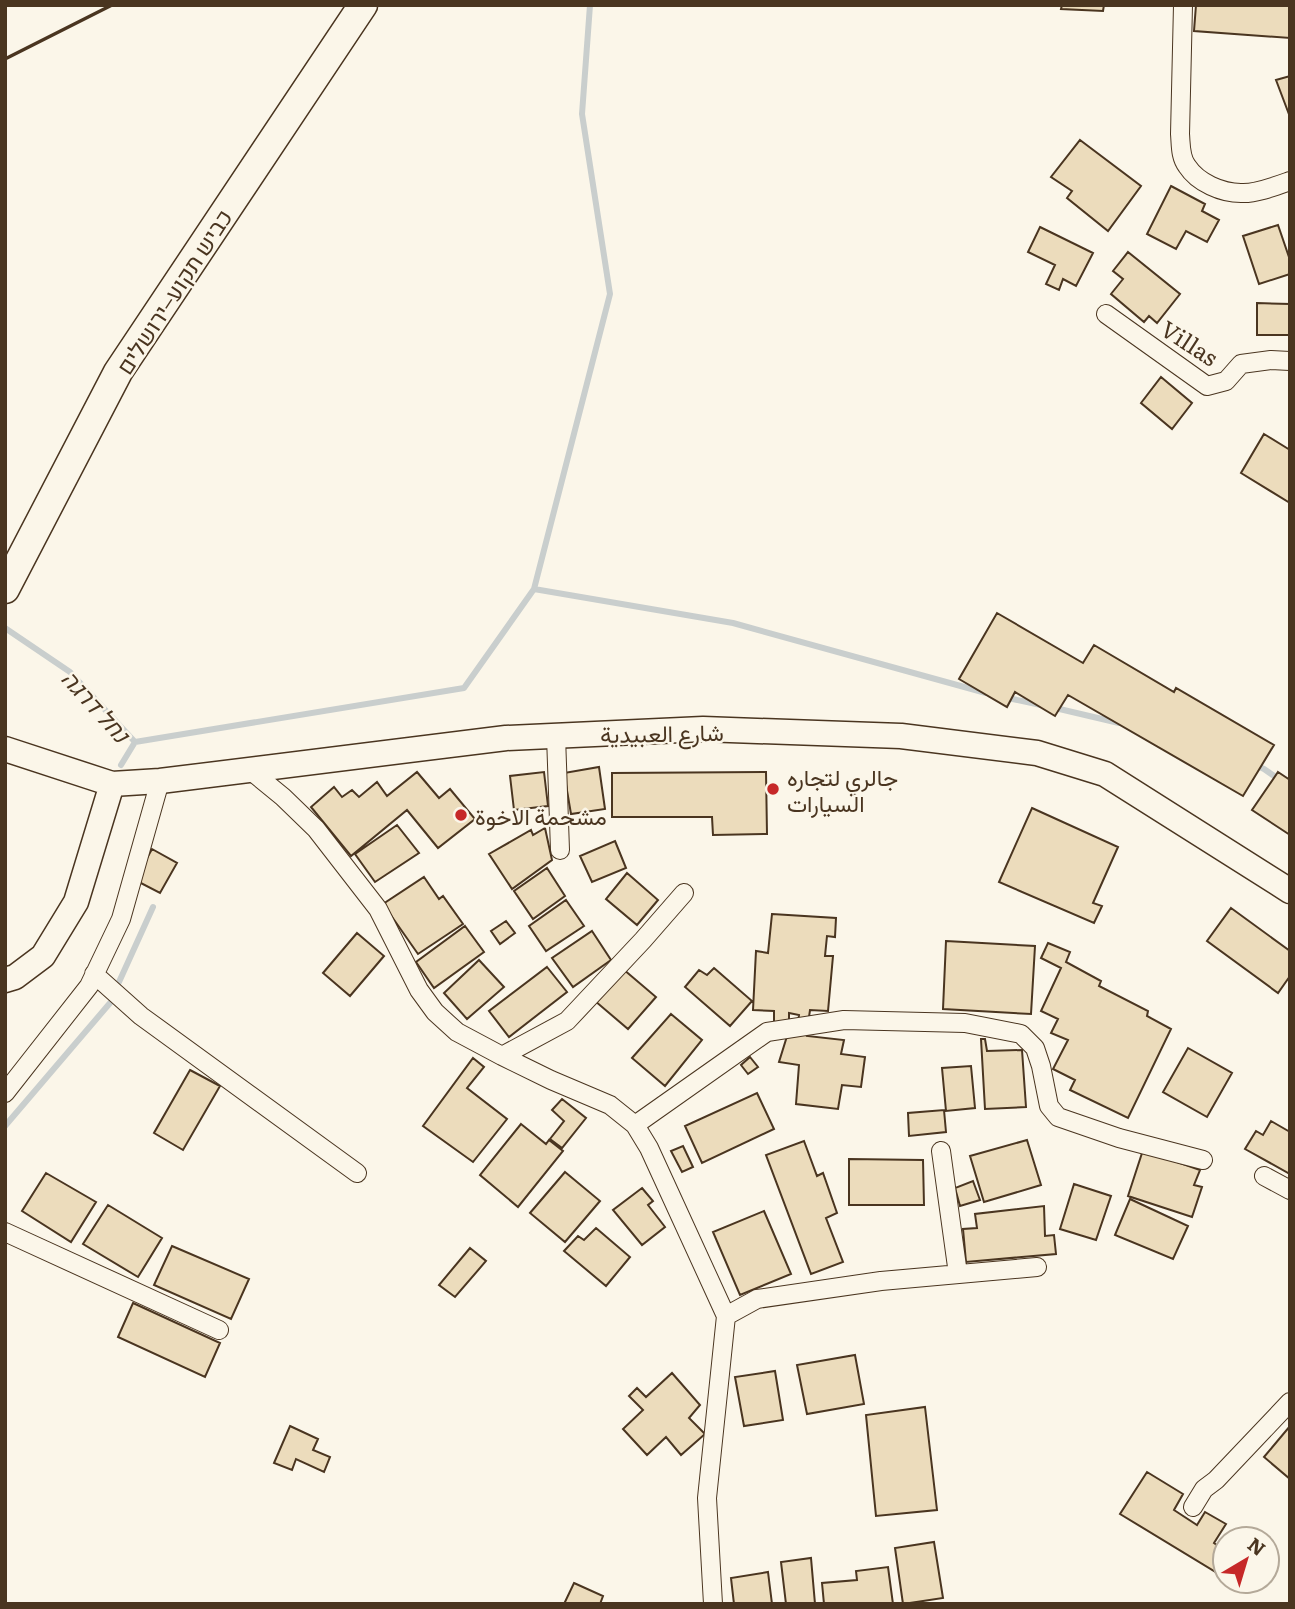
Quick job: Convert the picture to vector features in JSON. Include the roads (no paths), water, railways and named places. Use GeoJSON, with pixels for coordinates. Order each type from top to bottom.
{"type":"FeatureCollection","features":[{"type":"Feature","properties":{"kind":"main road","name":"כביש תקוע–ירושלים"},"geometry":{"type":"LineString","coordinates":[[5,589],[118,372],[363,5]]}},
{"type":"Feature","properties":{"kind":"main road","name":"شارع العبيدية"},"geometry":{"type":"LineString","coordinates":[[5,749],[112,784],[160,781],[506,738],[703,729],[888,736],[1037,753],[1105,774],[1290,891]]}},
{"type":"Feature","properties":{"kind":"main road"},"geometry":{"type":"LineString","coordinates":[[5,980],[15,977],[43,956],[76,902],[112,784]]}},
{"type":"Feature","properties":{"kind":"street"},"geometry":{"type":"LineString","coordinates":[[1182,5],[1180,134],[1182,154],[1187,167],[1201,180],[1218,189],[1241,193],[1290,181]]}},
{"type":"Feature","properties":{"kind":"street","name":"Villas"},"geometry":{"type":"LineString","coordinates":[[1106,314],[1207,386],[1226,381],[1241,364],[1271,360],[1290,361]]}},
{"type":"Feature","properties":{"kind":"street"},"geometry":{"type":"LineString","coordinates":[[556,736],[560,850]]}},
{"type":"Feature","properties":{"kind":"street"},"geometry":{"type":"LineString","coordinates":[[250,769],[284,797],[316,829],[378,909],[419,990],[435,1012],[457,1032],[502,1056],[610,1105],[635,1125],[649,1148],[726,1316],[707,1498],[713,1604]]}},
{"type":"Feature","properties":{"kind":"street"},"geometry":{"type":"LineString","coordinates":[[5,1093],[89,986],[121,919],[160,781]]}},
{"type":"Feature","properties":{"kind":"street"},"geometry":{"type":"LineString","coordinates":[[502,1056],[567,1021],[684,893]]}},
{"type":"Feature","properties":{"kind":"street"},"geometry":{"type":"LineString","coordinates":[[94,974],[141,1016],[357,1173]]}},
{"type":"Feature","properties":{"kind":"street"},"geometry":{"type":"LineString","coordinates":[[635,1125],[767,1032],[844,1020],[965,1023],[1021,1034],[1035,1048],[1049,1106],[1058,1117],[1119,1138],[1203,1160]]}},
{"type":"Feature","properties":{"kind":"street"},"geometry":{"type":"LineString","coordinates":[[941,1150],[958,1274]]}},
{"type":"Feature","properties":{"kind":"street"},"geometry":{"type":"LineString","coordinates":[[1264,1176],[1290,1190]]}},
{"type":"Feature","properties":{"kind":"street"},"geometry":{"type":"LineString","coordinates":[[5,1232],[219,1330]]}},
{"type":"Feature","properties":{"kind":"street"},"geometry":{"type":"LineString","coordinates":[[726,1316],[757,1299],[881,1281],[1037,1267]]}},
{"type":"Feature","properties":{"kind":"street"},"geometry":{"type":"LineString","coordinates":[[1193,1507],[1205,1489],[1290,1402]]}},
{"type":"Feature","properties":{"kind":"waterway"},"geometry":{"type":"LineString","coordinates":[[135,742],[464,688],[534,589],[610,294],[582,114],[590,5]]}},
{"type":"Feature","properties":{"kind":"waterway"},"geometry":{"type":"LineString","coordinates":[[534,589],[733,623],[986,693]]}},
{"type":"Feature","properties":{"kind":"waterway","name":"נחל דרגה"},"geometry":{"type":"LineString","coordinates":[[5,628],[70,672],[135,742],[121,765]]}},
{"type":"Feature","properties":{"kind":"waterway"},"geometry":{"type":"LineString","coordinates":[[1003,697],[1041,705]]}},
{"type":"Feature","properties":{"kind":"waterway"},"geometry":{"type":"LineString","coordinates":[[1051,707],[1119,723]]}},
{"type":"Feature","properties":{"kind":"waterway"},"geometry":{"type":"LineString","coordinates":[[1253,764],[1280,780]]}},
{"type":"Feature","properties":{"kind":"waterway","name":"נחל דרגה"},"geometry":{"type":"LineString","coordinates":[[119,982],[153,907]]}},
{"type":"Feature","properties":{"kind":"waterway","name":"נחל דרגה"},"geometry":{"type":"LineString","coordinates":[[5,1126],[110,1003]]}},
{"type":"Feature","properties":{"kind":"place","name":"جالري لتجاره السيارات"},"geometry":{"type":"Point","coordinates":[773,789]}},
{"type":"Feature","properties":{"kind":"place","name":"مشحمة الاخوة"},"geometry":{"type":"Point","coordinates":[461,815]}}]}
